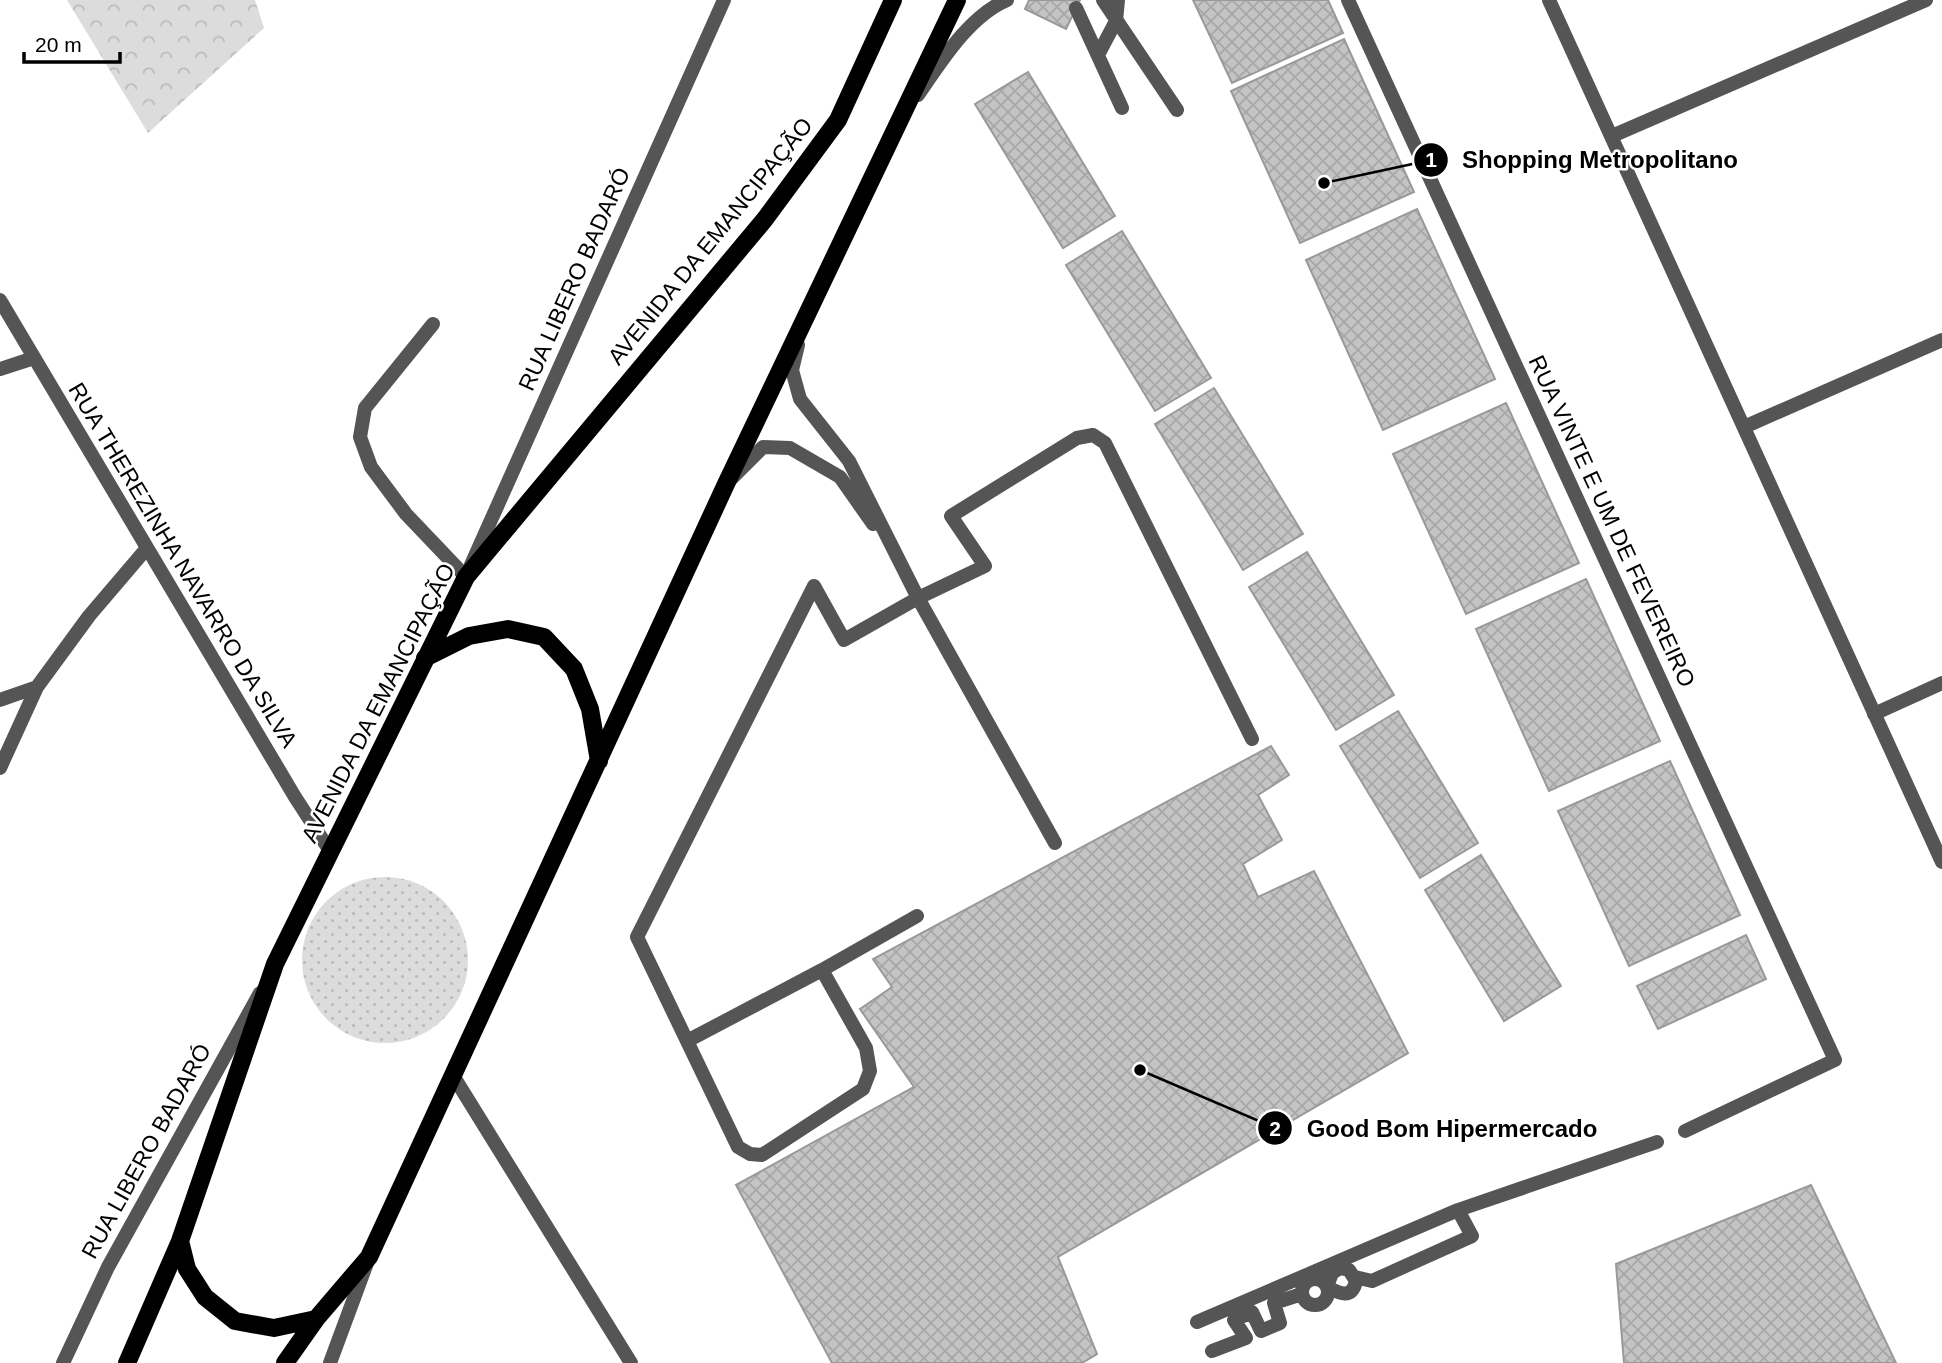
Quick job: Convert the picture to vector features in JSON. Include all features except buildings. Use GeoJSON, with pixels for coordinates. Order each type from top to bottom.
{"type":"FeatureCollection","features":[{"type":"Feature","properties":{"kind":"main road","name":"AVENIDA DA EMANCIPAÇÃO"},"geometry":{"type":"LineString","coordinates":[[127,1363],[180,1241],[275,964],[466,576],[765,219],[838,120],[893,0]]}},
{"type":"Feature","properties":{"kind":"main road"},"geometry":{"type":"LineString","coordinates":[[285,1363],[316,1319],[369,1257],[726,484],[957,0]]}},
{"type":"Feature","properties":{"kind":"main road"},"geometry":{"type":"LineString","coordinates":[[425,658],[469,636],[508,629],[544,637],[574,669],[590,709],[599,761]]}},
{"type":"Feature","properties":{"kind":"main road"},"geometry":{"type":"LineString","coordinates":[[180,1241],[187,1269],[205,1297],[235,1321],[274,1328],[316,1319]]}},
{"type":"Feature","properties":{"kind":"street","name":"RUA LIBERO BADARÓ"},"geometry":{"type":"LineString","coordinates":[[466,576],[724,0]]}},
{"type":"Feature","properties":{"kind":"street"},"geometry":{"type":"LineString","coordinates":[[898,125],[954,44],[995,5],[1007,0]]}},
{"type":"Feature","properties":{"kind":"street"},"geometry":{"type":"LineString","coordinates":[[1103,0],[1177,110]]}},
{"type":"Feature","properties":{"kind":"street"},"geometry":{"type":"LineString","coordinates":[[1098,55],[1116,20],[1118,0]]}},
{"type":"Feature","properties":{"kind":"street","name":"RUA VINTE E UM DE FEVEREIRO"},"geometry":{"type":"LineString","coordinates":[[1348,0],[1835,1060],[1685,1130]]}},
{"type":"Feature","properties":{"kind":"street"},"geometry":{"type":"LineString","coordinates":[[1549,0],[1942,862]]}},
{"type":"Feature","properties":{"kind":"street"},"geometry":{"type":"LineString","coordinates":[[1612,136],[1926,0]]}},
{"type":"Feature","properties":{"kind":"street"},"geometry":{"type":"LineString","coordinates":[[1076,8],[1122,108]]}},
{"type":"Feature","properties":{"kind":"street","name":"RUA THEREZINHA NAVARRO DA SILVA"},"geometry":{"type":"LineString","coordinates":[[0,300],[295,797],[330,851]]}},
{"type":"Feature","properties":{"kind":"street"},"geometry":{"type":"LineString","coordinates":[[433,324],[365,408],[360,437],[371,467],[406,514],[466,576]]}},
{"type":"Feature","properties":{"kind":"street"},"geometry":{"type":"LineString","coordinates":[[802,326],[792,370],[800,399],[849,461],[918,598],[1055,843]]}},
{"type":"Feature","properties":{"kind":"street"},"geometry":{"type":"LineString","coordinates":[[1744,427],[1942,340]]}},
{"type":"Feature","properties":{"kind":"street"},"geometry":{"type":"LineString","coordinates":[[0,369],[34,358]]}},
{"type":"Feature","properties":{"kind":"street"},"geometry":{"type":"LineString","coordinates":[[822,970],[866,1048],[870,1072],[863,1089],[762,1155],[750,1154],[738,1147],[637,937],[814,586],[845,640],[918,598],[985,566],[951,516],[1077,438],[1093,435],[1105,443],[1252,739]]}},
{"type":"Feature","properties":{"kind":"street"},"geometry":{"type":"LineString","coordinates":[[726,484],[763,447],[790,449],[840,477],[900,563]]}},
{"type":"Feature","properties":{"kind":"street"},"geometry":{"type":"LineString","coordinates":[[0,768],[37,687],[89,616],[147,548]]}},
{"type":"Feature","properties":{"kind":"street"},"geometry":{"type":"LineString","coordinates":[[1874,714],[1942,684]]}},
{"type":"Feature","properties":{"kind":"street"},"geometry":{"type":"LineString","coordinates":[[0,701],[37,687]]}},
{"type":"Feature","properties":{"kind":"street"},"geometry":{"type":"LineString","coordinates":[[687,1041],[917,916]]}},
{"type":"Feature","properties":{"kind":"street","name":"RUA LIBERO BADARÓ"},"geometry":{"type":"LineString","coordinates":[[63,1363],[108,1267],[275,964]]}},
{"type":"Feature","properties":{"kind":"street"},"geometry":{"type":"LineString","coordinates":[[454,1077],[631,1363]]}},
{"type":"Feature","properties":{"kind":"street"},"geometry":{"type":"LineString","coordinates":[[1197,1322],[1458,1210],[1657,1142]]}},
{"type":"Feature","properties":{"kind":"street"},"geometry":{"type":"LineString","coordinates":[[1212,1351],[1246,1338],[1234,1320],[1252,1312],[1261,1331],[1280,1323],[1274,1303],[1302,1294],[1306,1283],[1313,1279],[1322,1281],[1327,1287],[1332,1273],[1340,1268],[1349,1270],[1354,1276],[1372,1281],[1472,1237],[1458,1210]]}},
{"type":"Feature","properties":{"kind":"street"},"geometry":{"type":"LineString","coordinates":[[330,1363],[369,1257]]}},
{"type":"Feature","properties":{"kind":"green space"},"geometry":{"type":"Polygon","coordinates":[[[67,0],[255,0],[264,28],[148,133],[67,0]]]}},
{"type":"Feature","properties":{"kind":"green space"},"geometry":{"type":"Polygon","coordinates":[[[385,877],[417,883],[444,901],[462,928],[468,960],[462,992],[444,1019],[417,1037],[385,1043],[353,1037],[326,1019],[308,992],[302,960],[308,928],[326,901],[353,883],[385,877]]]}},
{"type":"Feature","properties":{"kind":"place","name":"Shopping Metropolitano"},"geometry":{"type":"Point","coordinates":[1324,183]}},
{"type":"Feature","properties":{"kind":"place","name":"Good Bom Hipermercado"},"geometry":{"type":"Point","coordinates":[1140,1070]}}]}
